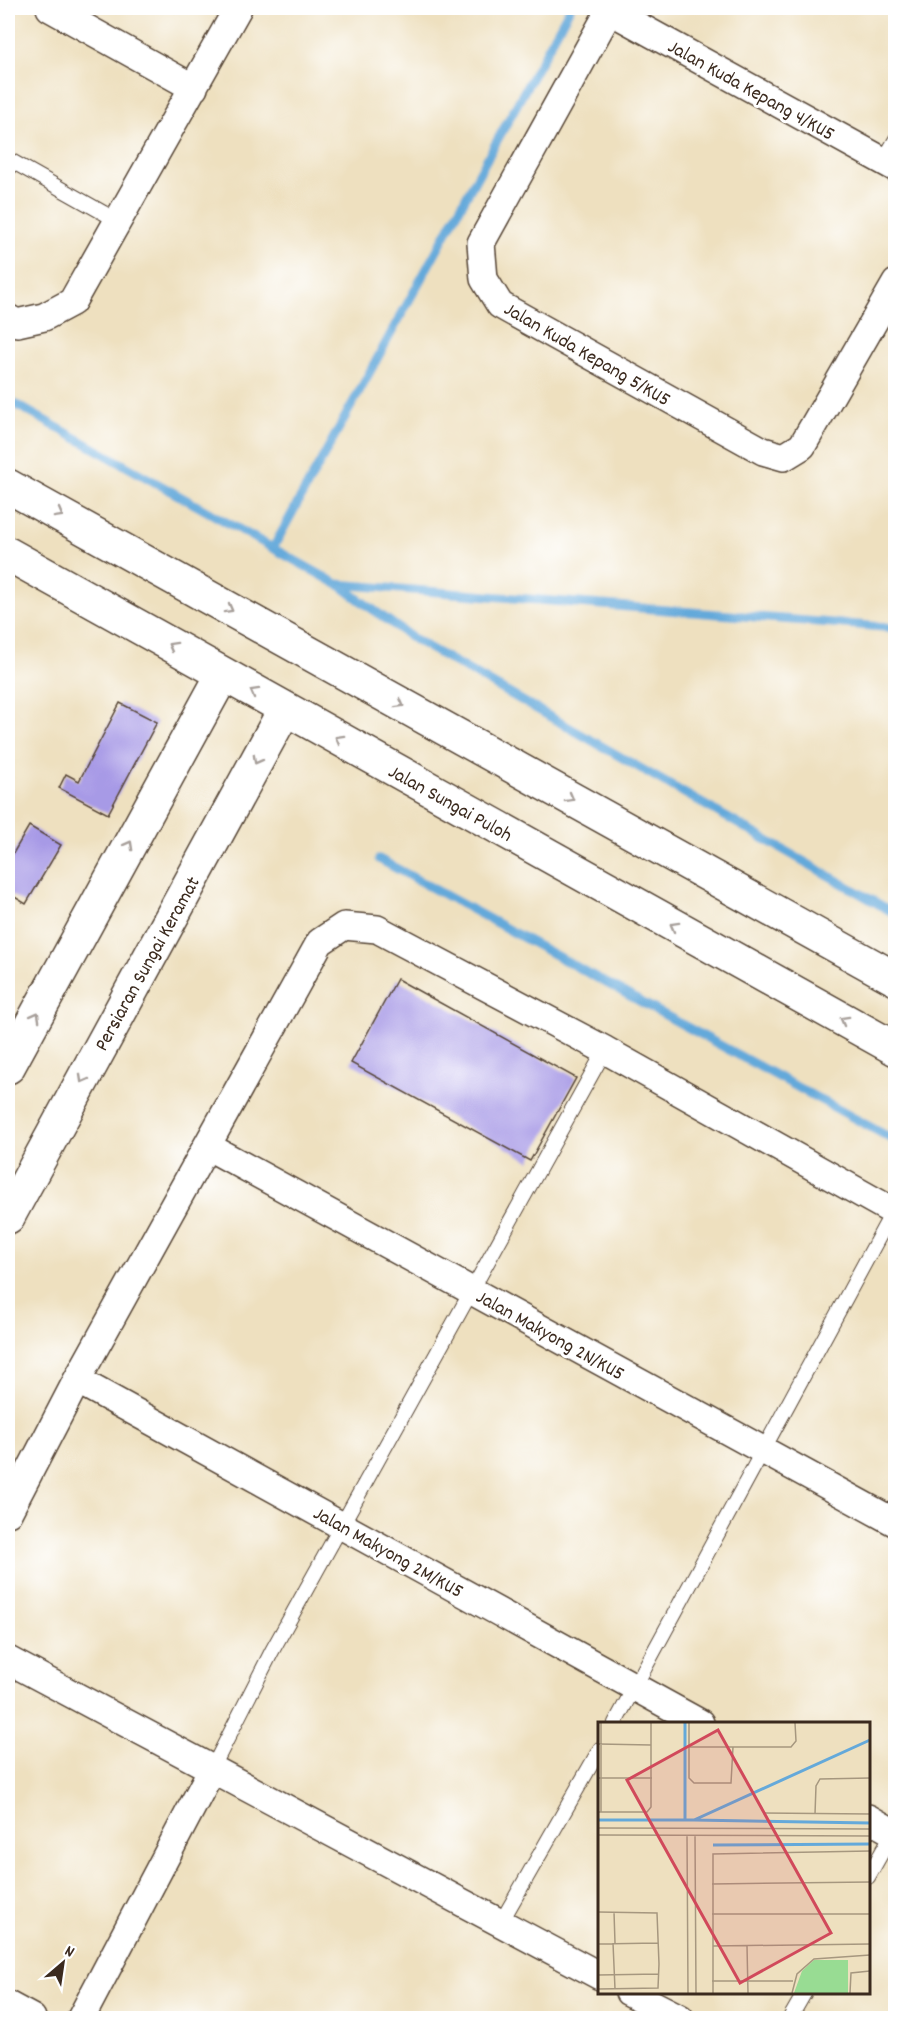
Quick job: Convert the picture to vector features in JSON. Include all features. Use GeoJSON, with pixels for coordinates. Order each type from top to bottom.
{"type":"FeatureCollection","features":[{"type":"Feature","properties":{"kind":"street"},"geometry":{"type":"LineString","coordinates":[[50,8],[194,88]]}},
{"type":"Feature","properties":{"kind":"street"},"geometry":{"type":"LineString","coordinates":[[8,318],[17,323],[44,317],[72,302],[238,8]]}},
{"type":"Feature","properties":{"kind":"street","name":"Jalan Kuda Kepang 4/KU5"},"geometry":{"type":"LineString","coordinates":[[610,9],[891,156]]}},
{"type":"Feature","properties":{"kind":"street","name":"Jalan Kuda Kepang 5/KU5"},"geometry":{"type":"LineString","coordinates":[[610,9],[481,243],[484,279],[500,305],[763,451],[784,457],[802,446],[896,283]]}},
{"type":"Feature","properties":{"kind":"street"},"geometry":{"type":"LineString","coordinates":[[8,486],[896,979]]}},
{"type":"Feature","properties":{"kind":"street","name":"Jalan Sungai Puloh"},"geometry":{"type":"LineString","coordinates":[[8,554],[896,1049]]}},
{"type":"Feature","properties":{"kind":"street"},"geometry":{"type":"LineString","coordinates":[[8,1067],[223,674]]}},
{"type":"Feature","properties":{"kind":"street","name":"Persiaran Sungai Keramat"},"geometry":{"type":"LineString","coordinates":[[8,1217],[285,709]]}},
{"type":"Feature","properties":{"kind":"street"},"geometry":{"type":"LineString","coordinates":[[8,1513],[77,1380],[320,942],[344,926],[377,929],[605,1050],[894,1212]]}},
{"type":"Feature","properties":{"kind":"street","name":"Jalan Makyong 2N/KU5"},"geometry":{"type":"LineString","coordinates":[[207,1146],[896,1523]]}},
{"type":"Feature","properties":{"kind":"street","name":"Jalan Makyong 2M/KU5"},"geometry":{"type":"LineString","coordinates":[[77,1380],[698,1722]]}},
{"type":"Feature","properties":{"kind":"street"},"geometry":{"type":"LineString","coordinates":[[8,1660],[598,1976]]}},
{"type":"Feature","properties":{"kind":"street"},"geometry":{"type":"LineString","coordinates":[[81,2019],[212,1769]]}},
{"type":"Feature","properties":{"kind":"street"},"geometry":{"type":"LineString","coordinates":[[870,1819],[895,1831]]}},
{"type":"Feature","properties":{"kind":"street"},"geometry":{"type":"LineString","coordinates":[[631,1993],[680,2019]]}},
{"type":"Feature","properties":{"kind":"street"},"geometry":{"type":"LineString","coordinates":[[8,2005],[32,2019]]}},
{"type":"Feature","properties":{"kind":"lane"},"geometry":{"type":"LineString","coordinates":[[8,159],[118,221]]}},
{"type":"Feature","properties":{"kind":"lane"},"geometry":{"type":"LineString","coordinates":[[212,1769],[272,1651],[605,1050]]}},
{"type":"Feature","properties":{"kind":"lane"},"geometry":{"type":"LineString","coordinates":[[616,1722],[894,1212]]}},
{"type":"Feature","properties":{"kind":"lane"},"geometry":{"type":"LineString","coordinates":[[500,1924],[598,1752]]}},
{"type":"Feature","properties":{"kind":"lane"},"geometry":{"type":"LineString","coordinates":[[870,1874],[895,1831]]}},
{"type":"Feature","properties":{"kind":"lane"},"geometry":{"type":"LineString","coordinates":[[790,2019],[804,1993]]}},
{"type":"Feature","properties":{"kind":"building"},"geometry":{"type":"Polygon","coordinates":[[[120,703],[157,722],[108,814],[59,788],[66,774],[79,781],[120,703]]]}},
{"type":"Feature","properties":{"kind":"building"},"geometry":{"type":"Polygon","coordinates":[[[29,826],[61,845],[26,904],[8,893],[8,862],[29,826]]]}},
{"type":"Feature","properties":{"kind":"building"},"geometry":{"type":"Polygon","coordinates":[[[397,979],[576,1078],[530,1161],[351,1063],[397,979]]]}},
{"type":"Feature","properties":{"kind":"waterway"},"geometry":{"type":"LineString","coordinates":[[273,548],[570,8]]}},
{"type":"Feature","properties":{"kind":"waterway"},"geometry":{"type":"LineString","coordinates":[[8,400],[337,584],[896,628]]}},
{"type":"Feature","properties":{"kind":"waterway"},"geometry":{"type":"LineString","coordinates":[[338,584],[412,638],[896,914]]}},
{"type":"Feature","properties":{"kind":"waterway"},"geometry":{"type":"LineString","coordinates":[[379,859],[896,1141]]}}]}
